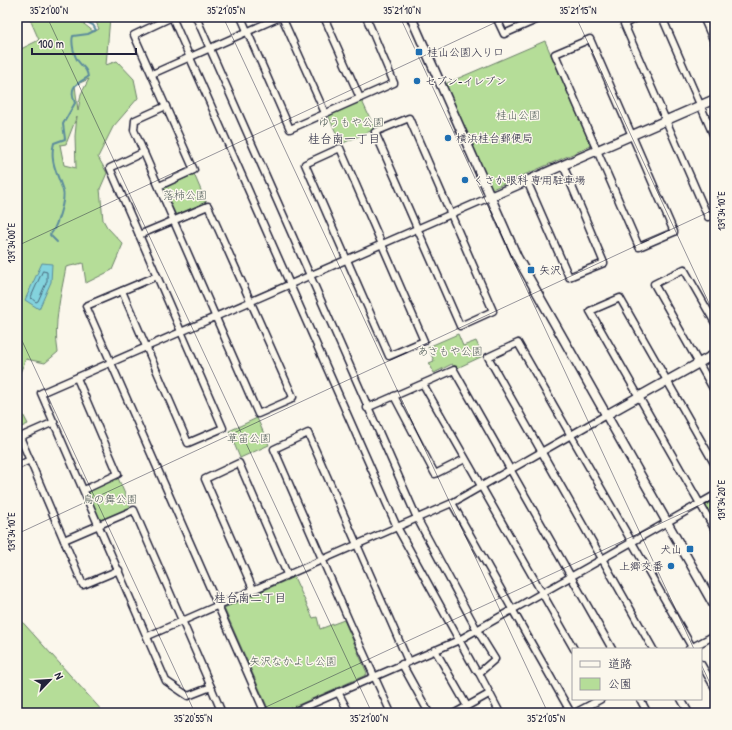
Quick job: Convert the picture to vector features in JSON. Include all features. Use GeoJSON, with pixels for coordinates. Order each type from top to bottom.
{"type":"FeatureCollection","features":[{"type":"Feature","properties":{"kind":"street"},"geometry":{"type":"LineString","coordinates":[[159,186],[194,170],[134,35],[172,17],[397,527],[500,713]]}},
{"type":"Feature","properties":{"kind":"street"},"geometry":{"type":"LineString","coordinates":[[196,17],[367,408],[417,518],[477,630],[495,659],[479,673]]}},
{"type":"Feature","properties":{"kind":"street"},"geometry":{"type":"LineString","coordinates":[[241,17],[290,129],[394,83],[366,17]]}},
{"type":"Feature","properties":{"kind":"street"},"geometry":{"type":"LineString","coordinates":[[152,74],[281,17],[325,113]]}},
{"type":"Feature","properties":{"kind":"street"},"geometry":{"type":"LineString","coordinates":[[324,17],[360,98]]}},
{"type":"Feature","properties":{"kind":"street"},"geometry":{"type":"LineString","coordinates":[[411,17],[517,257],[715,608]]}},
{"type":"Feature","properties":{"kind":"street"},"geometry":{"type":"LineString","coordinates":[[496,17],[504,34],[540,18]]}},
{"type":"Feature","properties":{"kind":"street"},"geometry":{"type":"LineString","coordinates":[[639,17],[624,24],[708,217],[715,214]]}},
{"type":"Feature","properties":{"kind":"street"},"geometry":{"type":"LineString","coordinates":[[662,17],[715,139]]}},
{"type":"Feature","properties":{"kind":"street"},"geometry":{"type":"LineString","coordinates":[[703,17],[715,44]]}},
{"type":"Feature","properties":{"kind":"street"},"geometry":{"type":"LineString","coordinates":[[590,39],[674,232],[639,247],[597,150],[555,54],[590,39]]}},
{"type":"Feature","properties":{"kind":"street"},"geometry":{"type":"LineString","coordinates":[[211,687],[188,696],[166,681],[148,636],[41,394],[289,284],[715,99]]}},
{"type":"Feature","properties":{"kind":"street"},"geometry":{"type":"LineString","coordinates":[[140,235],[175,220],[208,206],[293,397],[290,400],[258,414],[175,220],[134,130],[135,120],[166,106]]}},
{"type":"Feature","properties":{"kind":"street"},"geometry":{"type":"LineString","coordinates":[[409,118],[451,214],[494,311],[460,326],[416,229],[375,132],[409,118]]}},
{"type":"Feature","properties":{"kind":"street"},"geometry":{"type":"LineString","coordinates":[[340,148],[382,244],[424,341],[389,356],[305,164],[340,148]]}},
{"type":"Feature","properties":{"kind":"street"},"geometry":{"type":"LineString","coordinates":[[122,291],[188,443],[223,428],[110,168],[144,152]]}},
{"type":"Feature","properties":{"kind":"street"},"geometry":{"type":"LineString","coordinates":[[527,181],[569,277],[604,263],[563,166]]}},
{"type":"Feature","properties":{"kind":"street"},"geometry":{"type":"LineString","coordinates":[[715,323],[684,269],[654,284],[715,392]]}},
{"type":"Feature","properties":{"kind":"street"},"geometry":{"type":"LineString","coordinates":[[157,276],[86,306],[265,713]]}},
{"type":"Feature","properties":{"kind":"street"},"geometry":{"type":"LineString","coordinates":[[714,528],[590,311],[620,298],[715,465]]}},
{"type":"Feature","properties":{"kind":"street"},"geometry":{"type":"LineString","coordinates":[[652,648],[488,357],[518,343],[572,435],[691,648],[715,635]]}},
{"type":"Feature","properties":{"kind":"street"},"geometry":{"type":"LineString","coordinates":[[148,636],[452,503],[715,354]]}},
{"type":"Feature","properties":{"kind":"street"},"geometry":{"type":"LineString","coordinates":[[367,408],[454,370],[611,648]]}},
{"type":"Feature","properties":{"kind":"street"},"geometry":{"type":"LineString","coordinates":[[76,378],[118,474],[84,490]]}},
{"type":"Feature","properties":{"kind":"street"},"geometry":{"type":"LineString","coordinates":[[423,384],[573,648]]}},
{"type":"Feature","properties":{"kind":"street"},"geometry":{"type":"LineString","coordinates":[[394,396],[435,474],[465,459]]}},
{"type":"Feature","properties":{"kind":"street"},"geometry":{"type":"LineString","coordinates":[[54,422],[20,437],[83,585],[119,570]]}},
{"type":"Feature","properties":{"kind":"street"},"geometry":{"type":"LineString","coordinates":[[391,713],[274,449],[308,433],[405,663],[429,713]]}},
{"type":"Feature","properties":{"kind":"street"},"geometry":{"type":"LineString","coordinates":[[17,466],[30,460]]}},
{"type":"Feature","properties":{"kind":"street"},"geometry":{"type":"LineString","coordinates":[[253,589],[205,479],[239,463],[287,574]]}},
{"type":"Feature","properties":{"kind":"street"},"geometry":{"type":"LineString","coordinates":[[291,713],[305,710],[338,692],[459,640],[715,496]]}},
{"type":"Feature","properties":{"kind":"street"},"geometry":{"type":"LineString","coordinates":[[452,503],[572,713]]}},
{"type":"Feature","properties":{"kind":"street"},"geometry":{"type":"LineString","coordinates":[[64,540],[134,510],[183,620],[222,713]]}},
{"type":"Feature","properties":{"kind":"street"},"geometry":{"type":"LineString","coordinates":[[435,650],[467,706]]}},
{"type":"Feature","properties":{"kind":"street"},"geometry":{"type":"LineString","coordinates":[[702,666],[715,688]]}},
{"type":"Feature","properties":{"kind":"street"},"geometry":{"type":"LineString","coordinates":[[338,692],[349,713]]}},
{"type":"Feature","properties":{"kind":"street"},"geometry":{"type":"LineString","coordinates":[[455,713],[489,694]]}},
{"type":"Feature","properties":{"kind":"street"},"geometry":{"type":"LineString","coordinates":[[575,713],[599,700]]}},
{"type":"Feature","properties":{"kind":"street"},"geometry":{"type":"LineString","coordinates":[[640,700],[647,713]]}},
{"type":"Feature","properties":{"kind":"street"},"geometry":{"type":"LineString","coordinates":[[682,700],[689,713]]}},
{"type":"Feature","properties":{"kind":"green space"},"geometry":{"type":"Polygon","coordinates":[[[29,17],[75,17],[94,32],[99,29],[94,17],[110,17],[106,65],[117,61],[134,79],[138,98],[113,127],[98,157],[107,173],[100,189],[103,220],[107,227],[123,244],[112,270],[86,283],[83,263],[66,267],[57,320],[56,331],[58,352],[45,363],[26,359],[19,375],[18,405],[28,424],[17,429],[17,51],[39,40],[29,17]],[[89,79],[75,85],[78,111],[81,94],[89,79]],[[77,116],[66,144],[60,145],[64,165],[76,168],[75,136],[77,116]]]}},
{"type":"Feature","properties":{"kind":"green space","name":"桂山公園"},"geometry":{"type":"Polygon","coordinates":[[[545,41],[591,146],[492,189],[445,84],[545,41]]]}},
{"type":"Feature","properties":{"kind":"green space","name":"ゆうもや公園"},"geometry":{"type":"Polygon","coordinates":[[[362,101],[375,129],[341,144],[328,115],[362,101]]]}},
{"type":"Feature","properties":{"kind":"green space","name":"落柿公園"},"geometry":{"type":"Polygon","coordinates":[[[194,174],[206,202],[176,215],[163,189],[194,174]]]}},
{"type":"Feature","properties":{"kind":"green space","name":"あさもや公園"},"geometry":{"type":"Polygon","coordinates":[[[458,334],[463,346],[476,341],[483,356],[455,369],[452,364],[434,373],[429,363],[434,361],[428,347],[458,334]]]}},
{"type":"Feature","properties":{"kind":"green space","name":"草笛公園"},"geometry":{"type":"Polygon","coordinates":[[[257,418],[269,445],[240,458],[229,431],[257,418]]]}},
{"type":"Feature","properties":{"kind":"green space","name":"鳥の舞公園"},"geometry":{"type":"Polygon","coordinates":[[[118,478],[131,508],[100,521],[88,492],[118,478]]]}},
{"type":"Feature","properties":{"kind":"green space"},"geometry":{"type":"Polygon","coordinates":[[[715,499],[715,522],[706,508],[706,505],[715,499]]]}},
{"type":"Feature","properties":{"kind":"green space","name":"矢沢なかよし公園"},"geometry":{"type":"Polygon","coordinates":[[[294,577],[313,618],[317,617],[320,629],[344,620],[367,673],[366,675],[280,713],[270,713],[224,608],[294,577]]]}},
{"type":"Feature","properties":{"kind":"green space"},"geometry":{"type":"Polygon","coordinates":[[[17,616],[104,713],[17,713],[17,616]]]}},
{"type":"Feature","properties":{"kind":"water"},"geometry":{"type":"Polygon","coordinates":[[[42,263],[52,264],[51,282],[39,309],[25,300],[42,263]]]}},
{"type":"Feature","properties":{"kind":"waterway"},"geometry":{"type":"LineString","coordinates":[[57,242],[50,235],[60,214],[64,195],[53,162],[54,143],[65,139],[63,124],[75,103],[73,89],[77,84],[88,77],[86,70],[75,56],[72,39],[73,36],[88,34],[96,30],[93,25],[78,17]]}},
{"type":"Feature","properties":{"kind":"place","name":"桂山公園入り口"},"geometry":{"type":"Point","coordinates":[419,52]}},
{"type":"Feature","properties":{"kind":"place","name":"セブン-イレブン"},"geometry":{"type":"Point","coordinates":[417,81]}},
{"type":"Feature","properties":{"kind":"place","name":"横浜桂台郵便局"},"geometry":{"type":"Point","coordinates":[448,138]}},
{"type":"Feature","properties":{"kind":"place","name":"くさか眼科 専用駐車場"},"geometry":{"type":"Point","coordinates":[465,180]}},
{"type":"Feature","properties":{"kind":"place","name":"矢沢"},"geometry":{"type":"Point","coordinates":[531,270]}},
{"type":"Feature","properties":{"kind":"place","name":"犬山"},"geometry":{"type":"Point","coordinates":[690,549]}},
{"type":"Feature","properties":{"kind":"place","name":"上郷交番"},"geometry":{"type":"Point","coordinates":[671,566]}},
{"type":"Feature","properties":{"kind":"district","name":"桂台南一丁目"},"geometry":{"type":"Point","coordinates":[344,138]}},
{"type":"Feature","properties":{"kind":"district","name":"桂台南二丁目"},"geometry":{"type":"Point","coordinates":[250,597]}}]}
